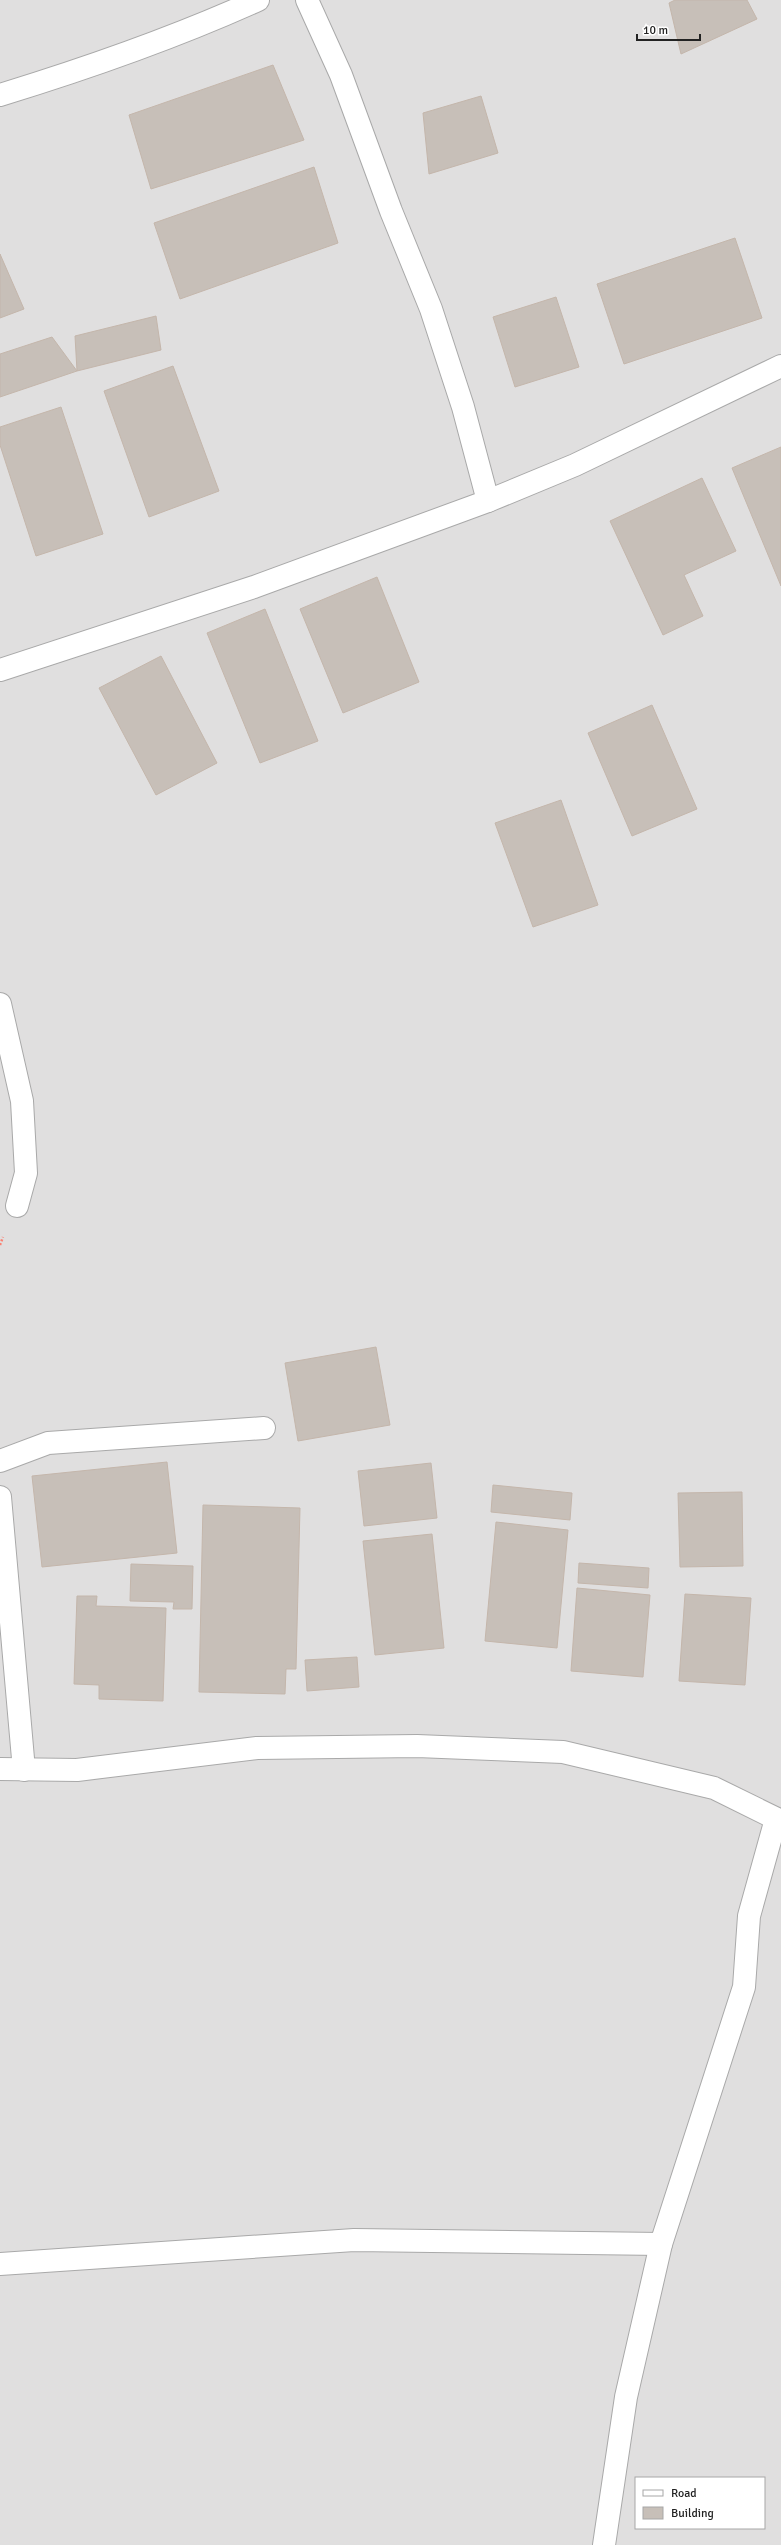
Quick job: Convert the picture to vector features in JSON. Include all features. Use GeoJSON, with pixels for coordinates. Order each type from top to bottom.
{"type":"FeatureCollection","features":[{"type":"Feature","properties":{"kind":"street"},"geometry":{"type":"LineString","coordinates":[[0,95],[79,70],[181,33],[258,0]]}},
{"type":"Feature","properties":{"kind":"street"},"geometry":{"type":"LineString","coordinates":[[308,0],[341,75],[391,211],[431,309],[463,406],[488,502]]}},
{"type":"Feature","properties":{"kind":"street"},"geometry":{"type":"LineString","coordinates":[[0,670],[254,587],[488,502],[575,465],[781,366]]}},
{"type":"Feature","properties":{"kind":"street"},"geometry":{"type":"LineString","coordinates":[[0,1004],[22,1101],[26,1173],[17,1206]]}},
{"type":"Feature","properties":{"kind":"street"},"geometry":{"type":"LineString","coordinates":[[0,1461],[48,1444],[264,1428]]}},
{"type":"Feature","properties":{"kind":"street"},"geometry":{"type":"LineString","coordinates":[[0,1497],[24,1770]]}},
{"type":"Feature","properties":{"kind":"street"},"geometry":{"type":"LineString","coordinates":[[0,1769],[77,1770],[257,1748],[417,1746],[563,1752],[714,1788],[778,1820],[749,1916],[744,1987],[661,2244],[626,2397],[604,2545]]}},
{"type":"Feature","properties":{"kind":"street"},"geometry":{"type":"LineString","coordinates":[[0,2264],[354,2240],[661,2244]]}},
{"type":"Feature","properties":{"kind":"shaded area"},"geometry":{"type":"Polygon","coordinates":[[[0,0],[781,0],[781,2545],[0,2545],[0,0]]]}},
{"type":"Feature","properties":{"kind":"building"},"geometry":{"type":"Polygon","coordinates":[[[675,0],[747,0],[757,19],[681,54],[669,3],[675,0]]]}},
{"type":"Feature","properties":{"kind":"building"},"geometry":{"type":"Polygon","coordinates":[[[273,65],[304,140],[151,189],[129,115],[273,65]]]}},
{"type":"Feature","properties":{"kind":"building"},"geometry":{"type":"Polygon","coordinates":[[[481,96],[498,153],[429,174],[423,113],[481,96]]]}},
{"type":"Feature","properties":{"kind":"building"},"geometry":{"type":"Polygon","coordinates":[[[314,167],[338,243],[180,299],[154,223],[314,167]]]}},
{"type":"Feature","properties":{"kind":"building"},"geometry":{"type":"Polygon","coordinates":[[[735,238],[762,318],[624,364],[597,284],[735,238]]]}},
{"type":"Feature","properties":{"kind":"building"},"geometry":{"type":"Polygon","coordinates":[[[0,254],[24,309],[0,318],[0,254]]]}},
{"type":"Feature","properties":{"kind":"building"},"geometry":{"type":"Polygon","coordinates":[[[556,297],[579,367],[515,387],[493,317],[556,297]]]}},
{"type":"Feature","properties":{"kind":"building"},"geometry":{"type":"Polygon","coordinates":[[[156,316],[161,350],[77,371],[75,336],[156,316]]]}},
{"type":"Feature","properties":{"kind":"building"},"geometry":{"type":"Polygon","coordinates":[[[52,337],[77,371],[0,397],[0,354],[52,337]]]}},
{"type":"Feature","properties":{"kind":"building"},"geometry":{"type":"Polygon","coordinates":[[[173,366],[219,491],[149,517],[104,391],[173,366]]]}},
{"type":"Feature","properties":{"kind":"building"},"geometry":{"type":"Polygon","coordinates":[[[61,407],[103,534],[36,556],[0,445],[0,427],[61,407]]]}},
{"type":"Feature","properties":{"kind":"building"},"geometry":{"type":"Polygon","coordinates":[[[781,447],[781,586],[732,468],[781,447]]]}},
{"type":"Feature","properties":{"kind":"building"},"geometry":{"type":"Polygon","coordinates":[[[702,478],[736,551],[684,575],[703,616],[663,635],[610,521],[702,478]]]}},
{"type":"Feature","properties":{"kind":"building"},"geometry":{"type":"Polygon","coordinates":[[[377,577],[419,682],[343,713],[300,609],[377,577]]]}},
{"type":"Feature","properties":{"kind":"building"},"geometry":{"type":"Polygon","coordinates":[[[265,609],[318,741],[260,763],[207,633],[265,609]]]}},
{"type":"Feature","properties":{"kind":"building"},"geometry":{"type":"Polygon","coordinates":[[[161,656],[217,763],[156,795],[99,688],[161,656]]]}},
{"type":"Feature","properties":{"kind":"building"},"geometry":{"type":"Polygon","coordinates":[[[652,705],[697,809],[632,836],[588,733],[652,705]]]}},
{"type":"Feature","properties":{"kind":"building"},"geometry":{"type":"Polygon","coordinates":[[[561,800],[598,905],[533,927],[495,823],[561,800]]]}},
{"type":"Feature","properties":{"kind":"building"},"geometry":{"type":"Polygon","coordinates":[[[376,1347],[390,1425],[298,1441],[285,1363],[376,1347]]]}},
{"type":"Feature","properties":{"kind":"building"},"geometry":{"type":"Polygon","coordinates":[[[167,1462],[177,1553],[42,1567],[32,1476],[167,1462]]]}},
{"type":"Feature","properties":{"kind":"building"},"geometry":{"type":"Polygon","coordinates":[[[431,1463],[437,1518],[364,1526],[358,1471],[431,1463]]]}},
{"type":"Feature","properties":{"kind":"building"},"geometry":{"type":"Polygon","coordinates":[[[493,1485],[572,1493],[570,1520],[491,1512],[493,1485]]]}},
{"type":"Feature","properties":{"kind":"building"},"geometry":{"type":"Polygon","coordinates":[[[742,1492],[743,1566],[680,1567],[678,1493],[742,1492]]]}},
{"type":"Feature","properties":{"kind":"building"},"geometry":{"type":"Polygon","coordinates":[[[203,1505],[300,1508],[296,1669],[286,1669],[285,1694],[199,1692],[203,1505]]]}},
{"type":"Feature","properties":{"kind":"building"},"geometry":{"type":"Polygon","coordinates":[[[496,1522],[568,1530],[557,1648],[485,1641],[496,1522]]]}},
{"type":"Feature","properties":{"kind":"building"},"geometry":{"type":"Polygon","coordinates":[[[432,1534],[444,1648],[375,1655],[363,1541],[432,1534]]]}},
{"type":"Feature","properties":{"kind":"building"},"geometry":{"type":"Polygon","coordinates":[[[579,1563],[649,1568],[648,1588],[578,1583],[579,1563]]]}},
{"type":"Feature","properties":{"kind":"building"},"geometry":{"type":"Polygon","coordinates":[[[131,1564],[193,1566],[192,1609],[173,1609],[174,1602],[130,1601],[131,1564]]]}},
{"type":"Feature","properties":{"kind":"building"},"geometry":{"type":"Polygon","coordinates":[[[577,1588],[650,1595],[643,1677],[571,1671],[577,1588]]]}},
{"type":"Feature","properties":{"kind":"building"},"geometry":{"type":"Polygon","coordinates":[[[685,1594],[751,1598],[745,1685],[679,1681],[685,1594]]]}},
{"type":"Feature","properties":{"kind":"building"},"geometry":{"type":"Polygon","coordinates":[[[77,1596],[97,1596],[96,1606],[166,1608],[163,1701],[99,1699],[99,1685],[74,1684],[77,1596]]]}},
{"type":"Feature","properties":{"kind":"building"},"geometry":{"type":"Polygon","coordinates":[[[357,1657],[359,1687],[307,1691],[305,1660],[357,1657]]]}}]}
